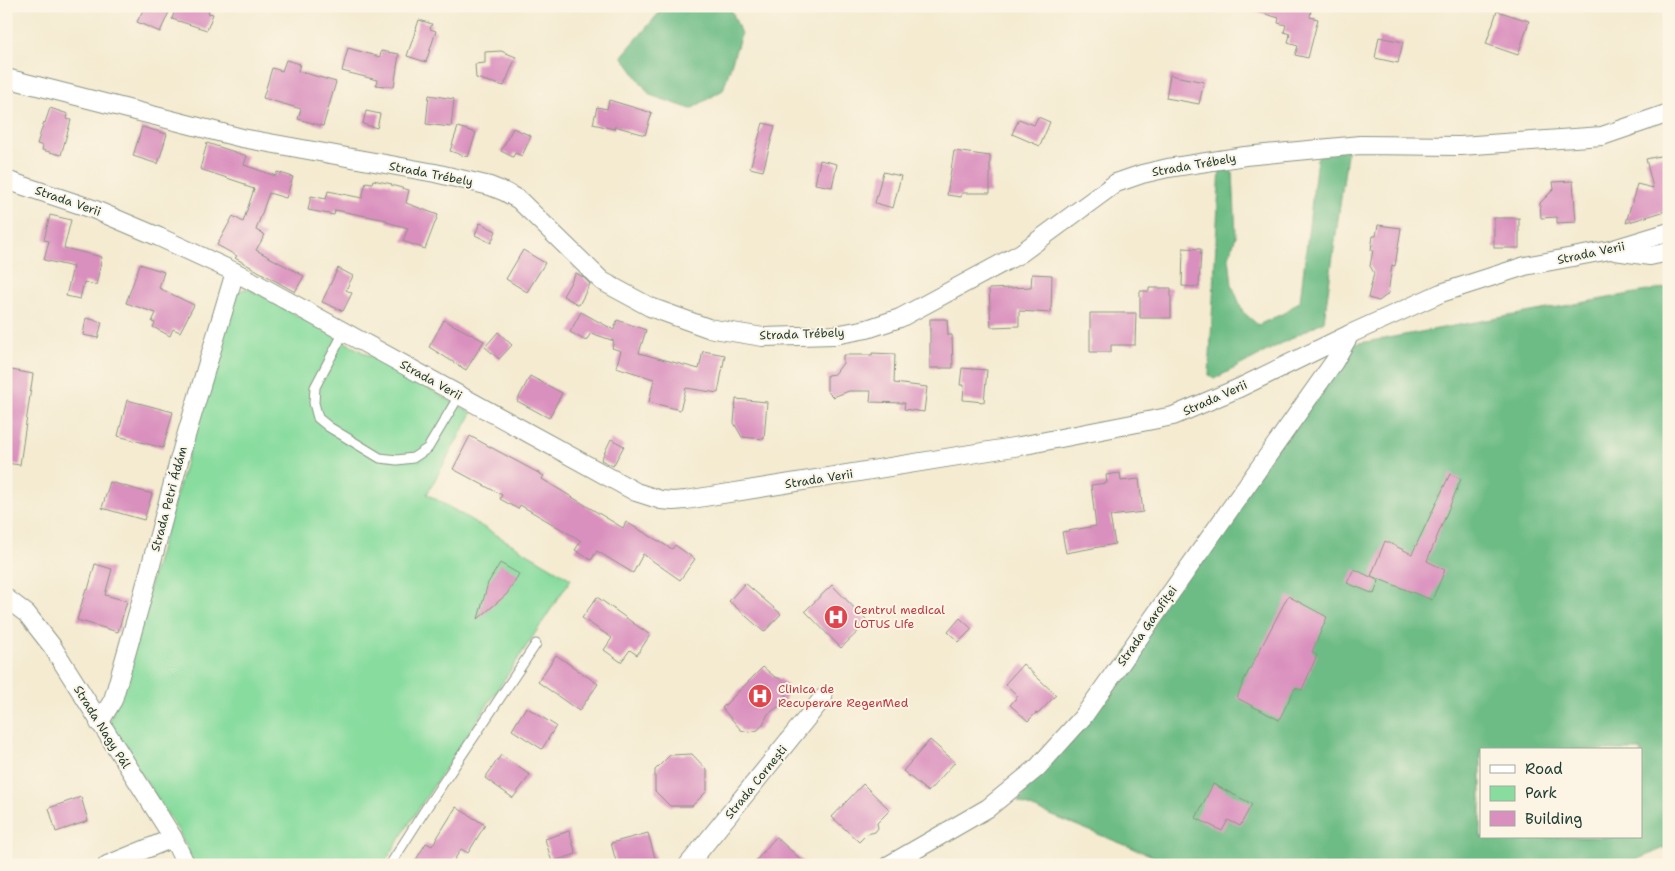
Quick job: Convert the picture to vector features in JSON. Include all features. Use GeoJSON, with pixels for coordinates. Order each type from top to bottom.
{"type":"FeatureCollection","features":[{"type":"Feature","properties":{"kind":"street","name":"Strada Trébely"},"geometry":{"type":"LineString","coordinates":[[6,78],[242,138],[435,173],[490,186],[520,200],[602,281],[650,307],[708,328],[764,337],[835,335],[867,329],[900,318],[1021,253],[1116,183],[1142,174],[1245,156],[1360,145],[1460,146],[1602,136],[1669,113]]}},
{"type":"Feature","properties":{"kind":"street","name":"Strada Verii"},"geometry":{"type":"LineString","coordinates":[[6,180],[93,209],[235,272],[636,492],[661,500],[673,501],[1020,446],[1173,416],[1239,388],[1350,334],[1441,293],[1525,266],[1610,250],[1669,232]]}},
{"type":"Feature","properties":{"kind":"street"},"geometry":{"type":"LineString","coordinates":[[1610,250],[1650,256],[1669,252]]}},
{"type":"Feature","properties":{"kind":"street","name":"Strada Petri Ádám"},"geometry":{"type":"LineString","coordinates":[[99,722],[112,700],[147,582],[183,446],[235,272]]}},
{"type":"Feature","properties":{"kind":"street","name":"Strada Garofiței"},"geometry":{"type":"LineString","coordinates":[[889,865],[988,808],[1037,768],[1082,717],[1334,362],[1350,334]]}},
{"type":"Feature","properties":{"kind":"street","name":"Strada Nagy Pál"},"geometry":{"type":"LineString","coordinates":[[6,598],[27,614],[52,646],[173,838],[186,865]]}},
{"type":"Feature","properties":{"kind":"street","name":"Strada Cornești"},"geometry":{"type":"LineString","coordinates":[[688,865],[823,698]]}},
{"type":"Feature","properties":{"kind":"street"},"geometry":{"type":"LineString","coordinates":[[107,865],[173,838]]}},
{"type":"Feature","properties":{"kind":"lane"},"geometry":{"type":"LineString","coordinates":[[344,332],[315,387],[314,403],[318,418],[328,428],[380,458],[397,460],[413,458],[428,448],[459,396]]}},
{"type":"Feature","properties":{"kind":"lane"},"geometry":{"type":"LineString","coordinates":[[390,865],[430,801],[536,644]]}},
{"type":"Feature","properties":{"kind":"green space"},"geometry":{"type":"Polygon","coordinates":[[[661,6],[730,6],[741,34],[723,90],[691,109],[650,95],[622,56],[659,13],[661,6]]]}},
{"type":"Feature","properties":{"kind":"green space"},"geometry":{"type":"Polygon","coordinates":[[[1348,147],[1324,321],[1214,379],[1209,375],[1220,167],[1233,173],[1236,236],[1229,257],[1232,285],[1243,312],[1258,325],[1284,313],[1300,301],[1317,159],[1322,151],[1348,147]]]}},
{"type":"Feature","properties":{"kind":"green space"},"geometry":{"type":"Polygon","coordinates":[[[1669,287],[1669,846],[1624,865],[1175,865],[1018,802],[1349,345],[1669,287]]]}},
{"type":"Feature","properties":{"kind":"green space"},"geometry":{"type":"Polygon","coordinates":[[[248,288],[472,413],[427,494],[571,579],[383,865],[195,865],[179,832],[109,724],[236,292],[248,288]]]}},
{"type":"Feature","properties":{"kind":"building"},"geometry":{"type":"Polygon","coordinates":[[[145,6],[157,6],[169,12],[160,32],[137,22],[145,6]]]}},
{"type":"Feature","properties":{"kind":"building"},"geometry":{"type":"Polygon","coordinates":[[[176,6],[210,6],[208,13],[213,14],[207,30],[172,19],[176,6]]]}},
{"type":"Feature","properties":{"kind":"building"},"geometry":{"type":"Polygon","coordinates":[[[1253,6],[1297,6],[1311,10],[1310,17],[1318,19],[1308,58],[1295,55],[1298,46],[1288,43],[1290,34],[1284,32],[1286,25],[1278,23],[1279,18],[1252,10],[1253,6]]]}},
{"type":"Feature","properties":{"kind":"building"},"geometry":{"type":"Polygon","coordinates":[[[1497,11],[1529,21],[1518,55],[1486,44],[1497,11]]]}},
{"type":"Feature","properties":{"kind":"building"},"geometry":{"type":"Polygon","coordinates":[[[419,20],[432,24],[430,29],[436,31],[426,62],[407,56],[419,20]]]}},
{"type":"Feature","properties":{"kind":"building"},"geometry":{"type":"Polygon","coordinates":[[[1379,37],[1403,42],[1398,63],[1375,58],[1379,37]]]}},
{"type":"Feature","properties":{"kind":"building"},"geometry":{"type":"Polygon","coordinates":[[[348,48],[380,57],[381,51],[399,54],[394,87],[376,85],[377,80],[342,71],[348,48]]]}},
{"type":"Feature","properties":{"kind":"building"},"geometry":{"type":"Polygon","coordinates":[[[501,51],[516,57],[504,86],[476,78],[475,64],[485,63],[485,52],[501,51]]]}},
{"type":"Feature","properties":{"kind":"building"},"geometry":{"type":"Polygon","coordinates":[[[286,60],[300,64],[298,71],[336,82],[323,126],[298,119],[301,109],[263,98],[272,68],[282,71],[286,60]]]}},
{"type":"Feature","properties":{"kind":"building"},"geometry":{"type":"Polygon","coordinates":[[[1170,75],[1204,82],[1199,104],[1166,98],[1170,75]]]}},
{"type":"Feature","properties":{"kind":"building"},"geometry":{"type":"Polygon","coordinates":[[[429,95],[454,99],[451,127],[426,124],[429,95]]]}},
{"type":"Feature","properties":{"kind":"building"},"geometry":{"type":"Polygon","coordinates":[[[609,100],[652,113],[645,135],[615,126],[614,129],[593,124],[597,107],[607,109],[609,100]]]}},
{"type":"Feature","properties":{"kind":"building"},"geometry":{"type":"Polygon","coordinates":[[[50,108],[68,114],[67,119],[71,120],[61,155],[42,150],[43,146],[37,144],[50,108]]]}},
{"type":"Feature","properties":{"kind":"building"},"geometry":{"type":"Polygon","coordinates":[[[366,111],[380,114],[377,128],[363,124],[366,111]]]}},
{"type":"Feature","properties":{"kind":"building"},"geometry":{"type":"Polygon","coordinates":[[[1038,117],[1050,122],[1040,146],[1012,134],[1019,119],[1034,125],[1038,117]]]}},
{"type":"Feature","properties":{"kind":"building"},"geometry":{"type":"Polygon","coordinates":[[[763,123],[775,126],[763,171],[750,168],[763,123]]]}},
{"type":"Feature","properties":{"kind":"building"},"geometry":{"type":"Polygon","coordinates":[[[142,127],[167,134],[158,164],[133,156],[142,127]]]}},
{"type":"Feature","properties":{"kind":"building"},"geometry":{"type":"Polygon","coordinates":[[[458,127],[476,133],[468,157],[450,151],[458,127]]]}},
{"type":"Feature","properties":{"kind":"building"},"geometry":{"type":"Polygon","coordinates":[[[513,128],[531,136],[522,156],[515,153],[513,157],[501,151],[513,128]]]}},
{"type":"Feature","properties":{"kind":"building"},"geometry":{"type":"Polygon","coordinates":[[[207,143],[247,156],[244,165],[276,176],[277,172],[293,177],[286,198],[269,193],[256,230],[265,235],[256,250],[304,276],[295,292],[235,258],[237,256],[217,245],[233,216],[243,222],[254,189],[245,186],[245,184],[200,169],[207,143]]]}},
{"type":"Feature","properties":{"kind":"building"},"geometry":{"type":"Polygon","coordinates":[[[954,151],[990,156],[990,193],[962,193],[961,197],[947,195],[954,151]]]}},
{"type":"Feature","properties":{"kind":"building"},"geometry":{"type":"Polygon","coordinates":[[[1669,154],[1669,210],[1626,223],[1637,184],[1653,188],[1646,159],[1669,154]]]}},
{"type":"Feature","properties":{"kind":"building"},"geometry":{"type":"Polygon","coordinates":[[[820,160],[837,164],[832,187],[815,184],[820,160]]]}},
{"type":"Feature","properties":{"kind":"building"},"geometry":{"type":"Polygon","coordinates":[[[883,172],[901,176],[893,208],[875,203],[883,172]]]}},
{"type":"Feature","properties":{"kind":"building"},"geometry":{"type":"Polygon","coordinates":[[[373,180],[409,190],[406,203],[438,215],[425,249],[403,241],[408,228],[387,222],[387,220],[335,210],[334,215],[308,210],[311,196],[326,199],[328,191],[362,198],[366,182],[372,183],[373,180]]]}},
{"type":"Feature","properties":{"kind":"building"},"geometry":{"type":"Polygon","coordinates":[[[1573,181],[1576,222],[1557,223],[1557,217],[1541,218],[1540,203],[1554,189],[1553,182],[1573,181]]]}},
{"type":"Feature","properties":{"kind":"building"},"geometry":{"type":"Polygon","coordinates":[[[50,215],[71,220],[64,248],[102,257],[96,285],[84,282],[80,299],[66,296],[73,267],[44,260],[49,241],[44,240],[50,215]]]}},
{"type":"Feature","properties":{"kind":"building"},"geometry":{"type":"Polygon","coordinates":[[[1494,218],[1519,218],[1519,248],[1494,248],[1494,218]]]}},
{"type":"Feature","properties":{"kind":"building"},"geometry":{"type":"Polygon","coordinates":[[[480,223],[496,231],[491,243],[475,235],[480,223]]]}},
{"type":"Feature","properties":{"kind":"building"},"geometry":{"type":"Polygon","coordinates":[[[1378,225],[1401,228],[1395,266],[1392,265],[1388,294],[1379,301],[1368,298],[1374,273],[1370,266],[1373,250],[1371,250],[1373,236],[1376,236],[1378,225]]]}},
{"type":"Feature","properties":{"kind":"building"},"geometry":{"type":"Polygon","coordinates":[[[1183,248],[1201,249],[1199,287],[1182,286],[1183,248]]]}},
{"type":"Feature","properties":{"kind":"building"},"geometry":{"type":"Polygon","coordinates":[[[523,250],[545,263],[527,292],[506,279],[523,250]]]}},
{"type":"Feature","properties":{"kind":"building"},"geometry":{"type":"Polygon","coordinates":[[[140,264],[164,272],[159,288],[194,305],[180,332],[173,329],[170,336],[153,327],[155,323],[152,322],[156,313],[126,303],[140,264]]]}},
{"type":"Feature","properties":{"kind":"building"},"geometry":{"type":"Polygon","coordinates":[[[338,268],[353,276],[346,290],[352,293],[343,311],[322,302],[338,268]]]}},
{"type":"Feature","properties":{"kind":"building"},"geometry":{"type":"Polygon","coordinates":[[[576,273],[590,284],[579,305],[563,296],[576,273]]]}},
{"type":"Feature","properties":{"kind":"building"},"geometry":{"type":"Polygon","coordinates":[[[1032,274],[1052,275],[1051,313],[1019,311],[1019,326],[991,327],[989,289],[1031,287],[1032,274]]]}},
{"type":"Feature","properties":{"kind":"building"},"geometry":{"type":"Polygon","coordinates":[[[1149,288],[1171,288],[1171,318],[1140,318],[1140,291],[1149,291],[1149,288]]]}},
{"type":"Feature","properties":{"kind":"building"},"geometry":{"type":"Polygon","coordinates":[[[581,312],[614,330],[617,320],[646,330],[639,353],[699,369],[703,351],[725,355],[718,393],[686,388],[680,410],[649,402],[654,379],[616,367],[621,351],[612,348],[614,341],[591,333],[586,341],[570,332],[581,312]]]}},
{"type":"Feature","properties":{"kind":"building"},"geometry":{"type":"Polygon","coordinates":[[[1090,313],[1136,313],[1135,345],[1111,345],[1111,352],[1090,352],[1090,313]]]}},
{"type":"Feature","properties":{"kind":"building"},"geometry":{"type":"Polygon","coordinates":[[[86,318],[102,322],[98,338],[83,335],[86,318]]]}},
{"type":"Feature","properties":{"kind":"building"},"geometry":{"type":"Polygon","coordinates":[[[930,319],[947,319],[948,335],[952,335],[953,368],[930,368],[930,319]]]}},
{"type":"Feature","properties":{"kind":"building"},"geometry":{"type":"Polygon","coordinates":[[[444,320],[484,341],[466,370],[429,347],[444,320]]]}},
{"type":"Feature","properties":{"kind":"building"},"geometry":{"type":"Polygon","coordinates":[[[498,332],[512,345],[499,359],[485,347],[498,332]]]}},
{"type":"Feature","properties":{"kind":"building"},"geometry":{"type":"Polygon","coordinates":[[[872,353],[895,354],[894,383],[927,387],[924,412],[904,409],[905,403],[870,402],[871,391],[849,391],[833,397],[827,391],[827,375],[835,374],[843,363],[843,355],[872,355],[872,353]]]}},
{"type":"Feature","properties":{"kind":"building"},"geometry":{"type":"Polygon","coordinates":[[[962,368],[987,370],[984,402],[963,400],[964,385],[960,385],[962,368]]]}},
{"type":"Feature","properties":{"kind":"building"},"geometry":{"type":"Polygon","coordinates":[[[6,369],[33,374],[20,465],[6,463],[6,369]]]}},
{"type":"Feature","properties":{"kind":"building"},"geometry":{"type":"Polygon","coordinates":[[[530,376],[562,393],[549,418],[517,401],[530,376]]]}},
{"type":"Feature","properties":{"kind":"building"},"geometry":{"type":"Polygon","coordinates":[[[736,399],[767,402],[764,439],[742,437],[734,423],[736,399]]]}},
{"type":"Feature","properties":{"kind":"building"},"geometry":{"type":"Polygon","coordinates":[[[127,400],[173,412],[163,448],[118,436],[127,400]]]}},
{"type":"Feature","properties":{"kind":"building"},"geometry":{"type":"Polygon","coordinates":[[[470,436],[544,476],[542,479],[623,528],[626,522],[672,549],[675,545],[695,559],[680,580],[643,554],[633,573],[597,551],[591,560],[575,550],[581,541],[575,537],[520,505],[518,509],[500,499],[502,495],[453,469],[470,436]]]}},
{"type":"Feature","properties":{"kind":"building"},"geometry":{"type":"Polygon","coordinates":[[[611,439],[624,446],[613,466],[601,460],[611,439]]]}},
{"type":"Feature","properties":{"kind":"building"},"geometry":{"type":"Polygon","coordinates":[[[1120,473],[1121,481],[1139,479],[1143,512],[1110,516],[1115,544],[1066,553],[1062,532],[1096,526],[1091,485],[1107,483],[1106,475],[1120,473]]]}},
{"type":"Feature","properties":{"kind":"building"},"geometry":{"type":"Polygon","coordinates":[[[1450,474],[1461,479],[1427,561],[1445,570],[1432,600],[1371,576],[1385,541],[1412,554],[1450,474]]]}},
{"type":"Feature","properties":{"kind":"building"},"geometry":{"type":"Polygon","coordinates":[[[110,482],[152,494],[144,520],[102,508],[110,482]]]}},
{"type":"Feature","properties":{"kind":"building"},"geometry":{"type":"Polygon","coordinates":[[[500,563],[519,574],[507,594],[478,619],[488,583],[500,563]]]}},
{"type":"Feature","properties":{"kind":"building"},"geometry":{"type":"Polygon","coordinates":[[[95,564],[112,569],[105,595],[127,601],[118,632],[77,620],[95,564]]]}},
{"type":"Feature","properties":{"kind":"building"},"geometry":{"type":"Polygon","coordinates":[[[1354,569],[1379,581],[1374,594],[1347,583],[1354,569]]]}},
{"type":"Feature","properties":{"kind":"building"},"geometry":{"type":"Polygon","coordinates":[[[745,583],[781,614],[764,632],[729,601],[745,583]]]}},
{"type":"Feature","properties":{"kind":"building","name":"Centrul medical LOTUS Life"},"geometry":{"type":"Polygon","coordinates":[[[832,585],[868,622],[841,648],[805,611],[832,585]]]}},
{"type":"Feature","properties":{"kind":"building"},"geometry":{"type":"Polygon","coordinates":[[[1288,596],[1327,617],[1312,652],[1317,655],[1302,690],[1295,688],[1279,720],[1237,698],[1244,680],[1288,596]]]}},
{"type":"Feature","properties":{"kind":"building"},"geometry":{"type":"Polygon","coordinates":[[[597,597],[650,635],[637,655],[630,650],[621,662],[604,650],[612,638],[582,618],[597,597]]]}},
{"type":"Feature","properties":{"kind":"building"},"geometry":{"type":"Polygon","coordinates":[[[960,618],[972,629],[959,642],[948,632],[960,618]]]}},
{"type":"Feature","properties":{"kind":"building"},"geometry":{"type":"Polygon","coordinates":[[[556,655],[598,684],[579,711],[538,682],[556,655]]]}},
{"type":"Feature","properties":{"kind":"building"},"geometry":{"type":"Polygon","coordinates":[[[1023,664],[1056,695],[1038,714],[1036,713],[1028,721],[1010,705],[1018,696],[1005,684],[1023,664]]]}},
{"type":"Feature","properties":{"kind":"building","name":"Clinica de Recuperare RegenMed"},"geometry":{"type":"Polygon","coordinates":[[[763,667],[787,685],[785,700],[768,714],[758,730],[749,732],[741,730],[722,708],[763,667]]]}},
{"type":"Feature","properties":{"kind":"building"},"geometry":{"type":"Polygon","coordinates":[[[526,707],[556,726],[542,749],[512,730],[526,707]]]}},
{"type":"Feature","properties":{"kind":"building"},"geometry":{"type":"Polygon","coordinates":[[[930,740],[955,762],[928,792],[903,771],[930,740]]]}},
{"type":"Feature","properties":{"kind":"building"},"geometry":{"type":"Polygon","coordinates":[[[692,754],[707,770],[707,791],[692,806],[670,806],[655,791],[655,770],[670,755],[692,754]]]}},
{"type":"Feature","properties":{"kind":"building"},"geometry":{"type":"Polygon","coordinates":[[[501,755],[530,775],[513,798],[485,778],[501,755]]]}},
{"type":"Feature","properties":{"kind":"building"},"geometry":{"type":"Polygon","coordinates":[[[863,784],[890,810],[877,823],[878,828],[875,832],[867,834],[859,842],[832,817],[863,784]]]}},
{"type":"Feature","properties":{"kind":"building"},"geometry":{"type":"Polygon","coordinates":[[[1213,784],[1252,804],[1240,826],[1228,820],[1222,831],[1196,818],[1213,784]]]}},
{"type":"Feature","properties":{"kind":"building"},"geometry":{"type":"Polygon","coordinates":[[[81,797],[88,821],[56,832],[49,808],[81,797]]]}},
{"type":"Feature","properties":{"kind":"building"},"geometry":{"type":"Polygon","coordinates":[[[456,807],[485,825],[468,853],[461,849],[451,865],[413,865],[426,843],[432,846],[456,807]]]}},
{"type":"Feature","properties":{"kind":"building"},"geometry":{"type":"Polygon","coordinates":[[[569,831],[576,854],[552,862],[545,839],[569,831]]]}},
{"type":"Feature","properties":{"kind":"building"},"geometry":{"type":"Polygon","coordinates":[[[648,833],[657,865],[617,865],[611,843],[648,833]]]}},
{"type":"Feature","properties":{"kind":"building"},"geometry":{"type":"Polygon","coordinates":[[[776,837],[807,865],[752,865],[776,837]]]}},
{"type":"Feature","properties":{"kind":"place","name":"Centrul medical LOTUS Life"},"geometry":{"type":"Point","coordinates":[836,617]}},
{"type":"Feature","properties":{"kind":"place","name":"Clinica de Recuperare RegenMed"},"geometry":{"type":"Point","coordinates":[760,696]}}]}
